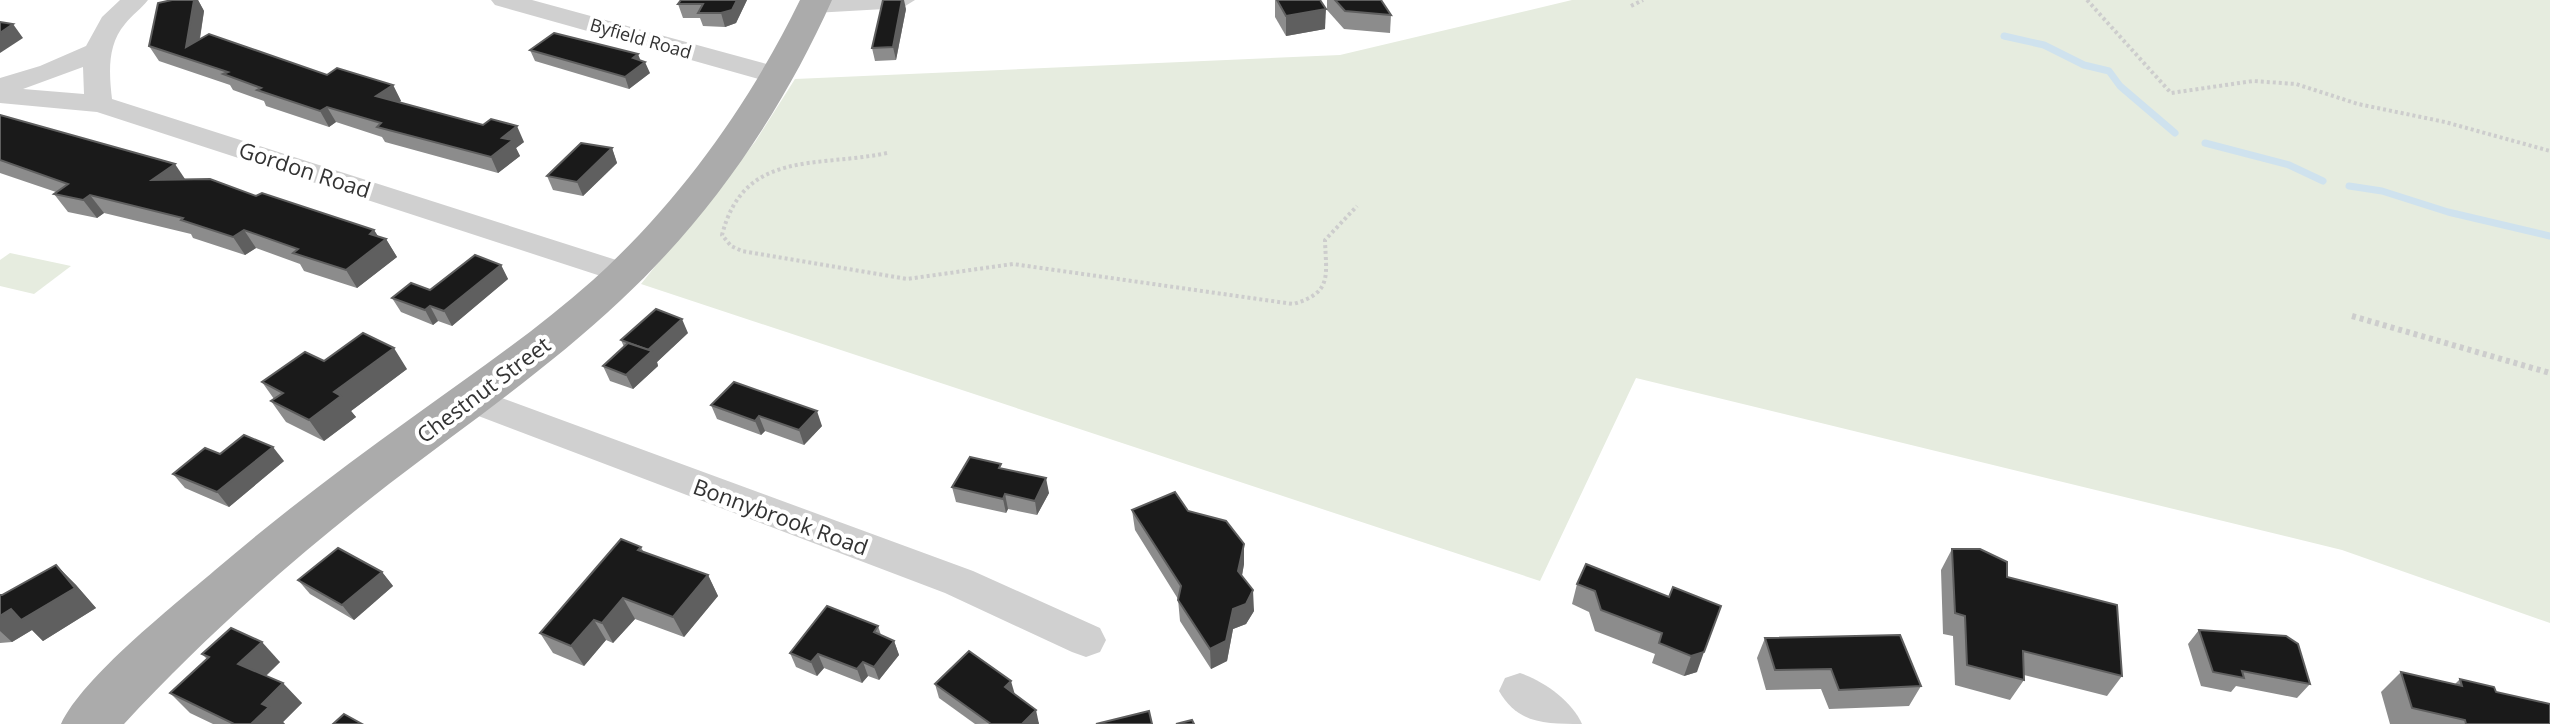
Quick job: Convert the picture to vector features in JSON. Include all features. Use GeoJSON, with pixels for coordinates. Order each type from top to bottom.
{"type":"FeatureCollection","features":[{"type":"Feature","properties":{"kind":"main road","name":"Chestnut Street"},"geometry":{"type":"LineString","coordinates":[[89,724],[119,691],[267,556],[342,495],[472,400],[575,319],[624,273],[671,225],[779,76],[815,2]]}},
{"type":"Feature","properties":{"kind":"street"},"geometry":{"type":"LineString","coordinates":[[99,104],[97,51],[106,28],[135,0]]}},
{"type":"Feature","properties":{"kind":"street","name":"Byfield Road"},"geometry":{"type":"LineString","coordinates":[[504,0],[554,6],[779,76]]}},
{"type":"Feature","properties":{"kind":"street"},"geometry":{"type":"LineString","coordinates":[[815,2],[902,0]]}},
{"type":"Feature","properties":{"kind":"street"},"geometry":{"type":"LineString","coordinates":[[0,87],[50,72],[97,51]]}},
{"type":"Feature","properties":{"kind":"street","name":"Gordon Road"},"geometry":{"type":"LineString","coordinates":[[0,95],[99,104],[179,127],[624,273]]}},
{"type":"Feature","properties":{"kind":"street","name":"Bonnybrook Road"},"geometry":{"type":"LineString","coordinates":[[472,400],[959,582],[1086,640]]}},
{"type":"Feature","properties":{"kind":"street"},"geometry":{"type":"LineString","coordinates":[[1520,691],[1561,724]]}},
{"type":"Feature","properties":{"kind":"path"},"geometry":{"type":"LineString","coordinates":[[1631,6],[1643,0]]}},
{"type":"Feature","properties":{"kind":"path"},"geometry":{"type":"LineString","coordinates":[[2087,0],[2171,93],[2228,83],[2286,83],[2550,151]]}},
{"type":"Feature","properties":{"kind":"path"},"geometry":{"type":"LineString","coordinates":[[887,153],[763,173],[737,196],[723,222],[722,235],[731,246],[742,251],[907,279],[1013,264],[1293,304],[1314,296],[1323,287],[1328,278],[1325,240],[1357,206]]}},
{"type":"Feature","properties":{"kind":"path"},"geometry":{"type":"LineString","coordinates":[[2352,316],[2550,373]]}},
{"type":"Feature","properties":{"kind":"shaded area"},"geometry":{"type":"Polygon","coordinates":[[[1572,0],[2550,0],[2550,623],[2342,550],[1636,378],[1540,581],[641,284],[755,142],[795,79],[1340,55],[1572,0]]]}},
{"type":"Feature","properties":{"kind":"shaded area"},"geometry":{"type":"Polygon","coordinates":[[[10,253],[71,266],[34,294],[0,286],[0,260],[10,253]]]}},
{"type":"Feature","properties":{"kind":"building"},"geometry":{"type":"Polygon","coordinates":[[[194,0],[186,47],[209,34],[327,75],[337,68],[393,85],[376,96],[483,125],[491,119],[517,126],[502,138],[513,140],[491,157],[377,127],[381,123],[327,107],[320,111],[257,90],[261,88],[223,74],[228,72],[149,46],[158,3],[194,0]]]}},
{"type":"Feature","properties":{"kind":"building"},"geometry":{"type":"Polygon","coordinates":[[[681,0],[737,0],[732,10],[698,13],[703,4],[678,4],[681,0]]]}},
{"type":"Feature","properties":{"kind":"building"},"geometry":{"type":"Polygon","coordinates":[[[883,0],[902,0],[893,47],[872,48],[883,0]]]}},
{"type":"Feature","properties":{"kind":"building"},"geometry":{"type":"Polygon","coordinates":[[[1277,0],[1320,0],[1326,9],[1286,16],[1277,0]]]}},
{"type":"Feature","properties":{"kind":"building"},"geometry":{"type":"Polygon","coordinates":[[[1335,0],[1381,0],[1391,15],[1345,11],[1335,0]]]}},
{"type":"Feature","properties":{"kind":"building"},"geometry":{"type":"Polygon","coordinates":[[[0,22],[13,24],[0,33],[0,22]]]}},
{"type":"Feature","properties":{"kind":"building"},"geometry":{"type":"Polygon","coordinates":[[[554,33],[638,54],[633,58],[645,62],[625,77],[530,50],[554,33]]]}},
{"type":"Feature","properties":{"kind":"building"},"geometry":{"type":"Polygon","coordinates":[[[0,115],[175,164],[152,180],[210,179],[256,196],[262,193],[374,230],[370,234],[386,239],[346,270],[293,253],[298,249],[244,230],[233,237],[181,220],[183,218],[90,195],[83,200],[54,194],[68,184],[0,160],[0,115]]]}},
{"type":"Feature","properties":{"kind":"building"},"geometry":{"type":"Polygon","coordinates":[[[581,143],[612,148],[577,182],[547,176],[581,143]]]}},
{"type":"Feature","properties":{"kind":"building"},"geometry":{"type":"Polygon","coordinates":[[[475,255],[501,265],[444,311],[430,306],[425,310],[392,298],[411,283],[430,290],[475,255]]]}},
{"type":"Feature","properties":{"kind":"building"},"geometry":{"type":"Polygon","coordinates":[[[656,309],[682,319],[648,350],[621,340],[656,309]]]}},
{"type":"Feature","properties":{"kind":"building"},"geometry":{"type":"Polygon","coordinates":[[[363,333],[394,348],[334,392],[341,396],[309,420],[271,401],[283,393],[262,382],[305,352],[324,361],[363,333]]]}},
{"type":"Feature","properties":{"kind":"building"},"geometry":{"type":"Polygon","coordinates":[[[628,343],[652,351],[626,375],[603,366],[628,343]]]}},
{"type":"Feature","properties":{"kind":"building"},"geometry":{"type":"Polygon","coordinates":[[[734,382],[817,411],[799,430],[759,416],[755,421],[711,405],[734,382]]]}},
{"type":"Feature","properties":{"kind":"building"},"geometry":{"type":"Polygon","coordinates":[[[244,435],[273,447],[217,492],[173,474],[205,448],[220,454],[244,435]]]}},
{"type":"Feature","properties":{"kind":"building"},"geometry":{"type":"Polygon","coordinates":[[[970,457],[1001,464],[999,468],[1046,478],[1035,501],[1005,494],[1003,499],[952,487],[970,457]]]}},
{"type":"Feature","properties":{"kind":"building"},"geometry":{"type":"Polygon","coordinates":[[[1175,492],[1188,511],[1226,521],[1244,544],[1238,571],[1253,590],[1246,604],[1233,609],[1226,641],[1210,649],[1178,600],[1181,586],[1132,510],[1175,492]]]}},
{"type":"Feature","properties":{"kind":"building"},"geometry":{"type":"Polygon","coordinates":[[[621,539],[641,547],[638,550],[708,575],[673,617],[623,598],[602,623],[594,620],[571,646],[540,633],[621,539]]]}},
{"type":"Feature","properties":{"kind":"building"},"geometry":{"type":"Polygon","coordinates":[[[338,548],[382,572],[342,605],[298,580],[338,548]]]}},
{"type":"Feature","properties":{"kind":"building"},"geometry":{"type":"Polygon","coordinates":[[[1952,549],[1980,549],[2007,562],[2007,577],[2117,605],[2122,676],[2023,651],[2024,680],[1967,665],[1965,616],[1955,613],[1952,549]]]}},
{"type":"Feature","properties":{"kind":"building"},"geometry":{"type":"Polygon","coordinates":[[[1586,564],[1669,597],[1673,587],[1721,606],[1704,652],[1691,656],[1659,643],[1662,633],[1601,610],[1595,591],[1577,584],[1586,564]]]}},
{"type":"Feature","properties":{"kind":"building"},"geometry":{"type":"Polygon","coordinates":[[[56,565],[75,588],[21,620],[11,609],[0,616],[0,595],[56,565]]]}},
{"type":"Feature","properties":{"kind":"building"},"geometry":{"type":"Polygon","coordinates":[[[827,606],[878,626],[874,632],[894,641],[874,667],[863,662],[857,669],[818,654],[811,662],[790,653],[827,606]]]}},
{"type":"Feature","properties":{"kind":"building"},"geometry":{"type":"Polygon","coordinates":[[[231,628],[262,642],[238,664],[283,683],[262,704],[269,707],[251,724],[234,724],[170,693],[209,657],[202,654],[231,628]]]}},
{"type":"Feature","properties":{"kind":"building"},"geometry":{"type":"Polygon","coordinates":[[[2199,630],[2286,636],[2298,644],[2310,684],[2242,671],[2244,678],[2213,672],[2199,630]]]}},
{"type":"Feature","properties":{"kind":"building"},"geometry":{"type":"Polygon","coordinates":[[[1900,635],[1921,686],[1839,690],[1831,669],[1775,670],[1765,638],[1900,635]]]}},
{"type":"Feature","properties":{"kind":"building"},"geometry":{"type":"Polygon","coordinates":[[[969,651],[1011,681],[1005,687],[1036,710],[1022,724],[991,724],[935,684],[969,651]]]}},
{"type":"Feature","properties":{"kind":"building"},"geometry":{"type":"Polygon","coordinates":[[[2401,672],[2462,686],[2460,679],[2494,687],[2496,692],[2550,704],[2550,724],[2466,724],[2465,720],[2412,708],[2401,672]]]}},
{"type":"Feature","properties":{"kind":"building"},"geometry":{"type":"Polygon","coordinates":[[[1149,711],[1152,724],[1096,724],[1149,711]]]}},
{"type":"Feature","properties":{"kind":"building"},"geometry":{"type":"Polygon","coordinates":[[[344,714],[362,724],[333,724],[344,714]]]}},
{"type":"Feature","properties":{"kind":"waterway"},"geometry":{"type":"LineString","coordinates":[[2004,36],[2044,45],[2084,65],[2109,71],[2120,86],[2175,133]]}},
{"type":"Feature","properties":{"kind":"waterway"},"geometry":{"type":"LineString","coordinates":[[2205,143],[2289,165],[2323,181]]}},
{"type":"Feature","properties":{"kind":"waterway"},"geometry":{"type":"LineString","coordinates":[[2349,186],[2382,191],[2448,212],[2550,236]]}}]}
